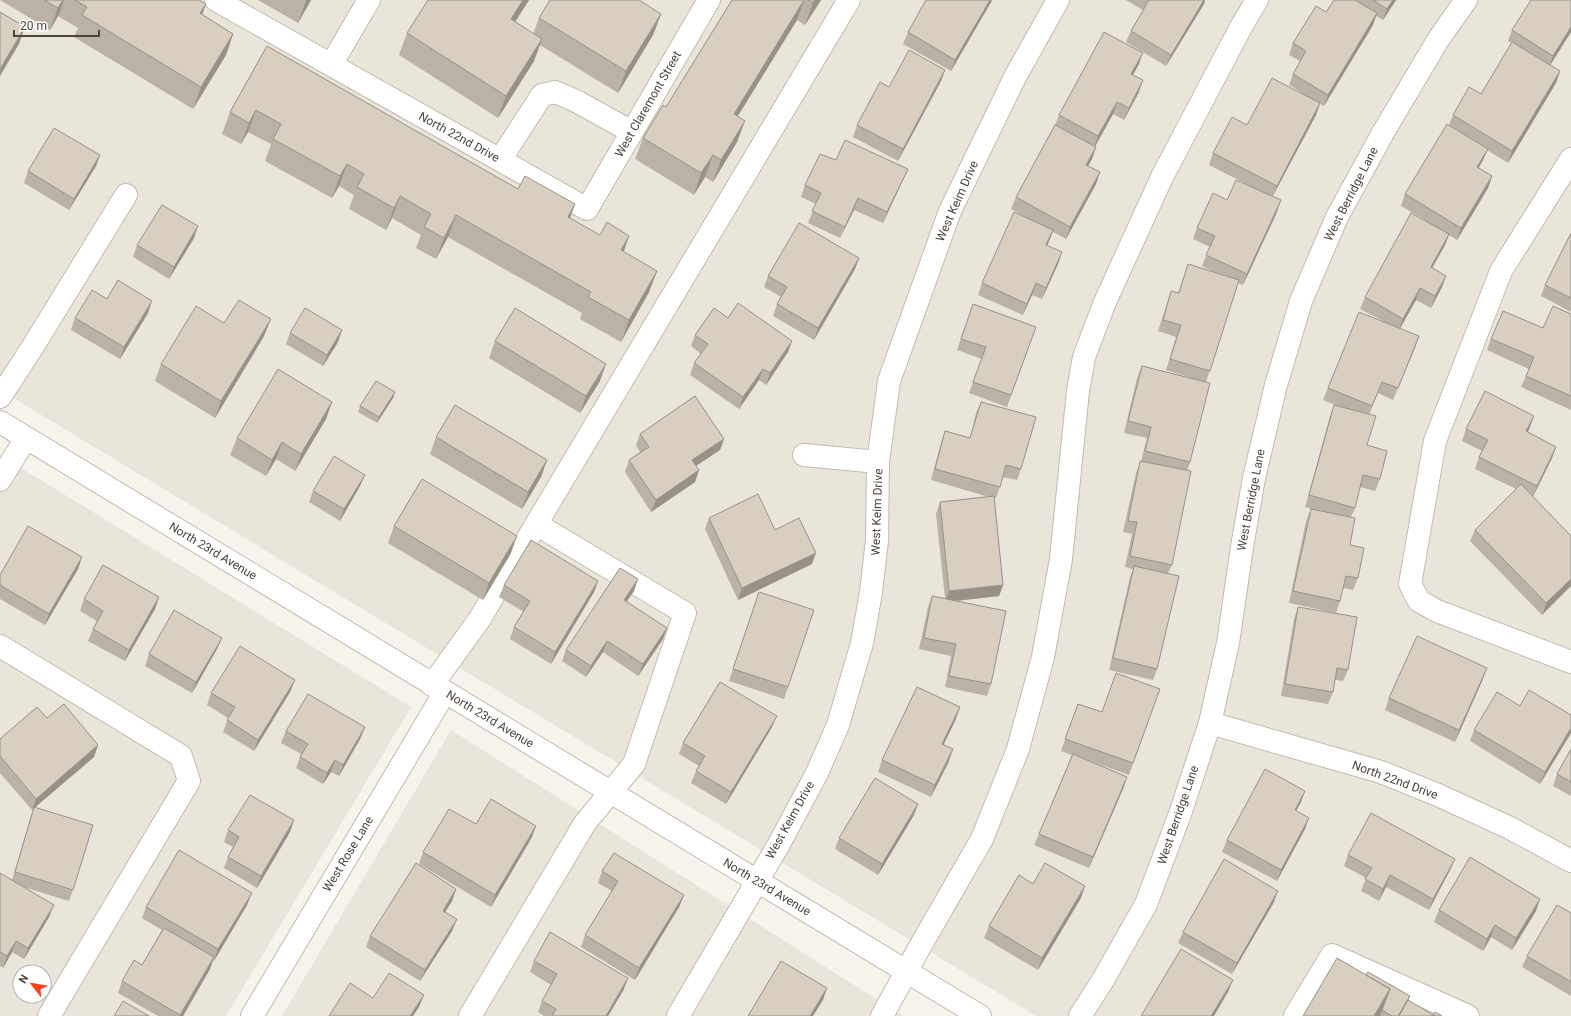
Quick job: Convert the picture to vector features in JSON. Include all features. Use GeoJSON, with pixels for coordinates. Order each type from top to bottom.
{"type":"FeatureCollection","features":[{"type":"Feature","properties":{"kind":"street","name":"North 22nd Drive"},"geometry":{"type":"LineString","coordinates":[[216,0],[587,208]]}},
{"type":"Feature","properties":{"kind":"street"},"geometry":{"type":"LineString","coordinates":[[331,65],[368,0]]}},
{"type":"Feature","properties":{"kind":"street","name":"West Claremont Street"},"geometry":{"type":"LineString","coordinates":[[587,208],[709,0]]}},
{"type":"Feature","properties":{"kind":"street","name":"West Rose Lane"},"geometry":{"type":"LineString","coordinates":[[252,1016],[438,688],[849,0]]}},
{"type":"Feature","properties":{"kind":"street","name":"West Keim Drive"},"geometry":{"type":"LineString","coordinates":[[678,1016],[779,844],[820,766],[838,725],[862,643],[871,592],[877,540],[878,462],[889,381],[950,211],[1015,77],[1058,0]]}},
{"type":"Feature","properties":{"kind":"street"},"geometry":{"type":"LineString","coordinates":[[882,1016],[906,971],[982,839],[1018,749],[1043,657],[1061,560],[1078,391],[1084,357],[1105,302],[1162,177],[1257,0]]}},
{"type":"Feature","properties":{"kind":"street","name":"West Berridge Lane"},"geometry":{"type":"LineString","coordinates":[[1080,1016],[1103,980],[1146,904],[1180,814],[1210,723],[1228,643],[1254,478],[1276,385],[1301,301],[1337,217],[1384,131],[1438,40],[1466,0]]}},
{"type":"Feature","properties":{"kind":"street"},"geometry":{"type":"LineString","coordinates":[[500,160],[542,95],[555,92],[576,101],[632,132]]}},
{"type":"Feature","properties":{"kind":"street"},"geometry":{"type":"LineString","coordinates":[[1571,159],[1501,271],[1437,434],[1410,584],[1419,600],[1437,611],[1571,662]]}},
{"type":"Feature","properties":{"kind":"street"},"geometry":{"type":"LineString","coordinates":[[0,397],[32,348],[126,195]]}},
{"type":"Feature","properties":{"kind":"street","name":"North 23rd Avenue"},"geometry":{"type":"LineString","coordinates":[[0,422],[980,1016]]}},
{"type":"Feature","properties":{"kind":"street"},"geometry":{"type":"LineString","coordinates":[[0,480],[26,438]]}},
{"type":"Feature","properties":{"kind":"street"},"geometry":{"type":"LineString","coordinates":[[804,455],[878,462]]}},
{"type":"Feature","properties":{"kind":"street"},"geometry":{"type":"LineString","coordinates":[[470,1016],[585,823],[634,764],[684,613],[536,524]]}},
{"type":"Feature","properties":{"kind":"street"},"geometry":{"type":"LineString","coordinates":[[0,646],[182,756],[189,781],[49,1016]]}},
{"type":"Feature","properties":{"kind":"street","name":"North 22nd Drive"},"geometry":{"type":"LineString","coordinates":[[1210,723],[1381,772],[1438,795],[1510,828],[1571,861]]}},
{"type":"Feature","properties":{"kind":"street"},"geometry":{"type":"LineString","coordinates":[[1295,1016],[1332,955],[1468,1016]]}},
{"type":"Feature","properties":{"kind":"shaded area"},"geometry":{"type":"Polygon","coordinates":[[[0,0],[1571,0],[1571,1016],[1036,1016],[0,390],[0,0]]]}},
{"type":"Feature","properties":{"kind":"shaded area"},"geometry":{"type":"Polygon","coordinates":[[[0,455],[411,707],[226,1016],[0,1016],[0,455]]]}},
{"type":"Feature","properties":{"kind":"shaded area"},"geometry":{"type":"Polygon","coordinates":[[[451,730],[903,1016],[282,1016],[451,730]]]}},
{"type":"Feature","properties":{"kind":"building"},"geometry":{"type":"Polygon","coordinates":[[[44,0],[63,0],[58,8],[44,0]]]}},
{"type":"Feature","properties":{"kind":"building"},"geometry":{"type":"Polygon","coordinates":[[[75,0],[199,0],[206,4],[200,13],[233,34],[201,87],[82,15],[87,7],[75,0]]]}},
{"type":"Feature","properties":{"kind":"building"},"geometry":{"type":"Polygon","coordinates":[[[428,0],[523,0],[511,19],[542,39],[506,96],[407,33],[428,0]]]}},
{"type":"Feature","properties":{"kind":"building"},"geometry":{"type":"Polygon","coordinates":[[[550,0],[639,0],[661,14],[626,71],[539,18],[550,0]]]}},
{"type":"Feature","properties":{"kind":"building"},"geometry":{"type":"Polygon","coordinates":[[[732,0],[804,0],[734,114],[745,121],[721,160],[713,155],[701,173],[643,138],[663,105],[666,107],[732,0]]]}},
{"type":"Feature","properties":{"kind":"building"},"geometry":{"type":"Polygon","coordinates":[[[808,0],[815,0],[813,3],[808,0]]]}},
{"type":"Feature","properties":{"kind":"building"},"geometry":{"type":"Polygon","coordinates":[[[926,0],[990,0],[955,60],[908,32],[926,0]]]}},
{"type":"Feature","properties":{"kind":"building"},"geometry":{"type":"Polygon","coordinates":[[[1149,0],[1204,0],[1171,55],[1131,31],[1149,0]]]}},
{"type":"Feature","properties":{"kind":"building"},"geometry":{"type":"Polygon","coordinates":[[[1334,0],[1355,0],[1377,13],[1328,95],[1293,74],[1306,51],[1293,43],[1316,6],[1326,12],[1334,0]]]}},
{"type":"Feature","properties":{"kind":"building"},"geometry":{"type":"Polygon","coordinates":[[[1373,0],[1393,0],[1387,9],[1373,0]]]}},
{"type":"Feature","properties":{"kind":"building"},"geometry":{"type":"Polygon","coordinates":[[[1531,0],[1571,0],[1571,27],[1553,56],[1512,30],[1531,0]]]}},
{"type":"Feature","properties":{"kind":"building"},"geometry":{"type":"Polygon","coordinates":[[[0,12],[25,27],[0,69],[0,12]]]}},
{"type":"Feature","properties":{"kind":"building"},"geometry":{"type":"Polygon","coordinates":[[[1104,32],[1143,53],[1131,74],[1143,80],[1129,108],[1117,102],[1098,136],[1059,115],[1104,32]]]}},
{"type":"Feature","properties":{"kind":"building"},"geometry":{"type":"Polygon","coordinates":[[[1512,42],[1560,71],[1512,151],[1453,115],[1469,87],[1481,94],[1512,42]]]}},
{"type":"Feature","properties":{"kind":"building"},"geometry":{"type":"Polygon","coordinates":[[[267,46],[518,189],[525,176],[575,204],[568,217],[600,235],[607,222],[629,236],[621,250],[657,271],[629,320],[588,297],[591,292],[456,215],[444,238],[424,227],[431,214],[400,196],[394,208],[357,187],[364,174],[347,164],[340,176],[273,139],[281,124],[256,110],[249,123],[230,112],[267,46]]]}},
{"type":"Feature","properties":{"kind":"building"},"geometry":{"type":"Polygon","coordinates":[[[909,50],[945,70],[903,149],[857,125],[880,82],[889,87],[909,50]]]}},
{"type":"Feature","properties":{"kind":"building"},"geometry":{"type":"Polygon","coordinates":[[[1272,78],[1320,103],[1277,186],[1213,153],[1232,117],[1247,125],[1272,78]]]}},
{"type":"Feature","properties":{"kind":"building"},"geometry":{"type":"Polygon","coordinates":[[[1447,124],[1488,149],[1477,167],[1492,176],[1461,228],[1405,194],[1447,124]]]}},
{"type":"Feature","properties":{"kind":"building"},"geometry":{"type":"Polygon","coordinates":[[[1055,125],[1096,147],[1086,165],[1100,172],[1070,227],[1016,197],[1055,125]]]}},
{"type":"Feature","properties":{"kind":"building"},"geometry":{"type":"Polygon","coordinates":[[[54,128],[100,155],[74,199],[28,171],[54,128]]]}},
{"type":"Feature","properties":{"kind":"building"},"geometry":{"type":"Polygon","coordinates":[[[845,140],[908,169],[887,212],[858,198],[845,227],[812,211],[821,193],[805,185],[820,154],[836,160],[845,140]]]}},
{"type":"Feature","properties":{"kind":"building"},"geometry":{"type":"Polygon","coordinates":[[[1236,180],[1281,200],[1247,274],[1206,255],[1215,236],[1197,228],[1213,193],[1227,200],[1236,180]]]}},
{"type":"Feature","properties":{"kind":"building"},"geometry":{"type":"Polygon","coordinates":[[[162,205],[198,226],[174,267],[137,245],[162,205]]]}},
{"type":"Feature","properties":{"kind":"building"},"geometry":{"type":"Polygon","coordinates":[[[1014,212],[1053,230],[1046,245],[1062,252],[1046,288],[1036,283],[1027,304],[982,283],[1014,212]]]}},
{"type":"Feature","properties":{"kind":"building"},"geometry":{"type":"Polygon","coordinates":[[[1411,213],[1449,234],[1431,267],[1446,276],[1435,296],[1420,288],[1403,319],[1365,297],[1411,213]]]}},
{"type":"Feature","properties":{"kind":"building"},"geometry":{"type":"Polygon","coordinates":[[[799,223],[859,258],[818,328],[777,304],[787,287],[768,276],[799,223]]]}},
{"type":"Feature","properties":{"kind":"building"},"geometry":{"type":"Polygon","coordinates":[[[1571,233],[1571,298],[1545,285],[1571,233]]]}},
{"type":"Feature","properties":{"kind":"building"},"geometry":{"type":"Polygon","coordinates":[[[1188,264],[1239,280],[1210,371],[1170,359],[1181,325],[1163,320],[1171,291],[1179,293],[1188,264]]]}},
{"type":"Feature","properties":{"kind":"building"},"geometry":{"type":"Polygon","coordinates":[[[118,280],[152,301],[124,347],[75,318],[92,290],[107,299],[118,280]]]}},
{"type":"Feature","properties":{"kind":"building"},"geometry":{"type":"Polygon","coordinates":[[[239,300],[271,319],[221,401],[161,364],[196,306],[224,323],[239,300]]]}},
{"type":"Feature","properties":{"kind":"building"},"geometry":{"type":"Polygon","coordinates":[[[738,303],[792,341],[770,373],[763,369],[743,397],[694,363],[708,344],[695,335],[714,308],[728,318],[738,303]]]}},
{"type":"Feature","properties":{"kind":"building"},"geometry":{"type":"Polygon","coordinates":[[[973,304],[1036,327],[1011,395],[973,382],[986,347],[961,339],[973,304]]]}},
{"type":"Feature","properties":{"kind":"building"},"geometry":{"type":"Polygon","coordinates":[[[1553,306],[1571,314],[1571,396],[1526,376],[1534,357],[1491,339],[1503,311],[1543,328],[1553,306]]]}},
{"type":"Feature","properties":{"kind":"building"},"geometry":{"type":"Polygon","coordinates":[[[305,308],[342,330],[327,355],[290,333],[305,308]]]}},
{"type":"Feature","properties":{"kind":"building"},"geometry":{"type":"Polygon","coordinates":[[[515,308],[606,364],[586,396],[495,341],[515,308]]]}},
{"type":"Feature","properties":{"kind":"building"},"geometry":{"type":"Polygon","coordinates":[[[1359,312],[1419,336],[1398,388],[1382,382],[1372,406],[1328,388],[1359,312]]]}},
{"type":"Feature","properties":{"kind":"building"},"geometry":{"type":"Polygon","coordinates":[[[1142,366],[1210,383],[1190,462],[1145,451],[1151,427],[1128,421],[1142,366]]]}},
{"type":"Feature","properties":{"kind":"building"},"geometry":{"type":"Polygon","coordinates":[[[278,369],[332,402],[301,454],[282,442],[272,460],[237,438],[278,369]]]}},
{"type":"Feature","properties":{"kind":"building"},"geometry":{"type":"Polygon","coordinates":[[[376,381],[395,392],[379,417],[360,406],[376,381]]]}},
{"type":"Feature","properties":{"kind":"building"},"geometry":{"type":"Polygon","coordinates":[[[1485,391],[1534,416],[1526,431],[1556,447],[1537,486],[1479,457],[1488,440],[1466,429],[1485,391]]]}},
{"type":"Feature","properties":{"kind":"building"},"geometry":{"type":"Polygon","coordinates":[[[695,396],[724,439],[692,460],[699,470],[656,500],[629,460],[649,447],[640,434],[695,396]]]}},
{"type":"Feature","properties":{"kind":"building"},"geometry":{"type":"Polygon","coordinates":[[[981,402],[1036,417],[1021,469],[1006,465],[1000,487],[935,469],[945,431],[970,438],[981,402]]]}},
{"type":"Feature","properties":{"kind":"building"},"geometry":{"type":"Polygon","coordinates":[[[455,405],[547,460],[528,492],[436,437],[455,405]]]}},
{"type":"Feature","properties":{"kind":"building"},"geometry":{"type":"Polygon","coordinates":[[[1334,405],[1376,416],[1367,445],[1387,451],[1380,479],[1363,475],[1355,508],[1309,495],[1334,405]]]}},
{"type":"Feature","properties":{"kind":"building"},"geometry":{"type":"Polygon","coordinates":[[[334,456],[365,475],[344,509],[313,491],[334,456]]]}},
{"type":"Feature","properties":{"kind":"building"},"geometry":{"type":"Polygon","coordinates":[[[1140,461],[1191,471],[1172,565],[1130,556],[1137,522],[1128,521],[1140,461]]]}},
{"type":"Feature","properties":{"kind":"building"},"geometry":{"type":"Polygon","coordinates":[[[422,479],[517,536],[489,583],[394,526],[422,479]]]}},
{"type":"Feature","properties":{"kind":"building"},"geometry":{"type":"Polygon","coordinates":[[[1521,484],[1571,536],[1571,579],[1546,603],[1475,530],[1521,484]]]}},
{"type":"Feature","properties":{"kind":"building"},"geometry":{"type":"Polygon","coordinates":[[[758,494],[775,530],[799,518],[816,553],[742,588],[709,518],[758,494]]]}},
{"type":"Feature","properties":{"kind":"building"},"geometry":{"type":"Polygon","coordinates":[[[994,496],[1003,585],[949,591],[940,502],[994,496]]]}},
{"type":"Feature","properties":{"kind":"building"},"geometry":{"type":"Polygon","coordinates":[[[1311,509],[1355,518],[1350,545],[1364,548],[1358,578],[1346,576],[1340,601],[1293,591],[1311,509]]]}},
{"type":"Feature","properties":{"kind":"building"},"geometry":{"type":"Polygon","coordinates":[[[28,526],[82,557],[49,614],[0,585],[0,575],[28,526]]]}},
{"type":"Feature","properties":{"kind":"building"},"geometry":{"type":"Polygon","coordinates":[[[531,540],[598,581],[555,652],[514,627],[530,601],[504,585],[531,540]]]}},
{"type":"Feature","properties":{"kind":"building"},"geometry":{"type":"Polygon","coordinates":[[[103,565],[159,597],[129,650],[93,629],[103,611],[84,599],[103,565]]]}},
{"type":"Feature","properties":{"kind":"building"},"geometry":{"type":"Polygon","coordinates":[[[1134,566],[1179,576],[1157,669],[1113,658],[1134,566]]]}},
{"type":"Feature","properties":{"kind":"building"},"geometry":{"type":"Polygon","coordinates":[[[620,568],[638,579],[624,600],[667,628],[643,664],[607,641],[591,666],[566,650],[620,568]]]}},
{"type":"Feature","properties":{"kind":"building"},"geometry":{"type":"Polygon","coordinates":[[[759,592],[814,610],[788,687],[733,669],[759,592]]]}},
{"type":"Feature","properties":{"kind":"building"},"geometry":{"type":"Polygon","coordinates":[[[932,596],[1006,611],[991,684],[949,676],[956,644],[924,638],[932,596]]]}},
{"type":"Feature","properties":{"kind":"building"},"geometry":{"type":"Polygon","coordinates":[[[1298,607],[1357,617],[1348,670],[1337,668],[1333,692],[1285,684],[1298,607]]]}},
{"type":"Feature","properties":{"kind":"building"},"geometry":{"type":"Polygon","coordinates":[[[174,610],[222,638],[196,682],[149,654],[174,610]]]}},
{"type":"Feature","properties":{"kind":"building"},"geometry":{"type":"Polygon","coordinates":[[[1417,636],[1487,668],[1459,730],[1389,698],[1417,636]]]}},
{"type":"Feature","properties":{"kind":"building"},"geometry":{"type":"Polygon","coordinates":[[[240,646],[295,680],[258,740],[227,720],[235,707],[211,693],[240,646]]]}},
{"type":"Feature","properties":{"kind":"building"},"geometry":{"type":"Polygon","coordinates":[[[1116,673],[1160,689],[1133,763],[1065,739],[1078,704],[1102,712],[1116,673]]]}},
{"type":"Feature","properties":{"kind":"building"},"geometry":{"type":"Polygon","coordinates":[[[720,682],[777,716],[731,792],[696,771],[705,756],[683,743],[720,682]]]}},
{"type":"Feature","properties":{"kind":"building"},"geometry":{"type":"Polygon","coordinates":[[[917,687],[960,707],[942,744],[953,749],[935,785],[882,760],[917,687]]]}},
{"type":"Feature","properties":{"kind":"building"},"geometry":{"type":"Polygon","coordinates":[[[1529,690],[1571,715],[1571,728],[1545,772],[1474,730],[1497,692],[1520,706],[1529,690]]]}},
{"type":"Feature","properties":{"kind":"building"},"geometry":{"type":"Polygon","coordinates":[[[308,694],[365,727],[343,765],[335,760],[327,773],[300,757],[308,744],[286,731],[308,694]]]}},
{"type":"Feature","properties":{"kind":"building"},"geometry":{"type":"Polygon","coordinates":[[[64,704],[98,745],[36,799],[0,756],[0,739],[37,707],[47,718],[64,704]]]}},
{"type":"Feature","properties":{"kind":"building"},"geometry":{"type":"Polygon","coordinates":[[[1571,749],[1571,782],[1557,774],[1571,749]]]}},
{"type":"Feature","properties":{"kind":"building"},"geometry":{"type":"Polygon","coordinates":[[[1073,754],[1127,777],[1093,857],[1039,834],[1073,754]]]}},
{"type":"Feature","properties":{"kind":"building"},"geometry":{"type":"Polygon","coordinates":[[[1265,769],[1305,791],[1295,810],[1309,818],[1281,870],[1227,840],[1265,769]]]}},
{"type":"Feature","properties":{"kind":"building"},"geometry":{"type":"Polygon","coordinates":[[[875,778],[918,804],[882,864],[839,838],[875,778]]]}},
{"type":"Feature","properties":{"kind":"building"},"geometry":{"type":"Polygon","coordinates":[[[250,795],[294,820],[261,876],[228,857],[239,837],[228,830],[250,795]]]}},
{"type":"Feature","properties":{"kind":"building"},"geometry":{"type":"Polygon","coordinates":[[[491,799],[536,826],[495,895],[423,852],[449,809],[476,824],[491,799]]]}},
{"type":"Feature","properties":{"kind":"building"},"geometry":{"type":"Polygon","coordinates":[[[34,807],[93,825],[73,890],[15,872],[34,807]]]}},
{"type":"Feature","properties":{"kind":"building"},"geometry":{"type":"Polygon","coordinates":[[[1371,813],[1455,859],[1433,899],[1390,875],[1383,889],[1365,879],[1372,868],[1348,855],[1371,813]]]}},
{"type":"Feature","properties":{"kind":"building"},"geometry":{"type":"Polygon","coordinates":[[[179,850],[252,893],[218,949],[146,907],[179,850]]]}},
{"type":"Feature","properties":{"kind":"building"},"geometry":{"type":"Polygon","coordinates":[[[614,853],[684,895],[639,968],[585,935],[618,881],[602,871],[614,853]]]}},
{"type":"Feature","properties":{"kind":"building"},"geometry":{"type":"Polygon","coordinates":[[[1470,857],[1540,899],[1516,938],[1495,925],[1487,939],[1439,910],[1470,857]]]}},
{"type":"Feature","properties":{"kind":"building"},"geometry":{"type":"Polygon","coordinates":[[[1224,859],[1278,891],[1237,963],[1183,932],[1224,859]]]}},
{"type":"Feature","properties":{"kind":"building"},"geometry":{"type":"Polygon","coordinates":[[[416,863],[456,889],[443,911],[457,919],[425,970],[370,936],[416,863]]]}},
{"type":"Feature","properties":{"kind":"building"},"geometry":{"type":"Polygon","coordinates":[[[1045,863],[1085,886],[1042,958],[989,926],[1019,875],[1033,884],[1045,863]]]}},
{"type":"Feature","properties":{"kind":"building"},"geometry":{"type":"Polygon","coordinates":[[[0,873],[54,905],[28,948],[16,941],[7,956],[0,952],[0,873]]]}},
{"type":"Feature","properties":{"kind":"building"},"geometry":{"type":"Polygon","coordinates":[[[1557,905],[1571,913],[1571,982],[1527,956],[1557,905]]]}},
{"type":"Feature","properties":{"kind":"building"},"geometry":{"type":"Polygon","coordinates":[[[164,928],[214,957],[180,1015],[122,981],[134,960],[142,965],[164,928]]]}},
{"type":"Feature","properties":{"kind":"building"},"geometry":{"type":"Polygon","coordinates":[[[550,932],[628,978],[606,1016],[552,1016],[556,1009],[542,1001],[557,974],[534,961],[550,932]]]}},
{"type":"Feature","properties":{"kind":"building"},"geometry":{"type":"Polygon","coordinates":[[[1181,949],[1233,980],[1211,1016],[1141,1016],[1181,949]]]}},
{"type":"Feature","properties":{"kind":"building"},"geometry":{"type":"Polygon","coordinates":[[[1337,958],[1390,989],[1374,1016],[1303,1016],[1337,958]]]}},
{"type":"Feature","properties":{"kind":"building"},"geometry":{"type":"Polygon","coordinates":[[[781,961],[827,988],[810,1016],[748,1016],[781,961]]]}},
{"type":"Feature","properties":{"kind":"building"},"geometry":{"type":"Polygon","coordinates":[[[1368,972],[1410,996],[1398,1016],[1392,1016],[1382,1010],[1390,989],[1366,975],[1368,972]]]}},
{"type":"Feature","properties":{"kind":"building"},"geometry":{"type":"Polygon","coordinates":[[[389,973],[424,995],[410,1016],[329,1016],[350,983],[373,998],[389,973]]]}},
{"type":"Feature","properties":{"kind":"building"},"geometry":{"type":"Polygon","coordinates":[[[1408,1000],[1435,1016],[1399,1016],[1408,1000]]]}},
{"type":"Feature","properties":{"kind":"building"},"geometry":{"type":"Polygon","coordinates":[[[123,1001],[149,1016],[114,1016],[123,1001]]]}},
{"type":"Feature","properties":{"kind":"building"},"geometry":{"type":"Polygon","coordinates":[[[1435,1012],[1442,1016],[1433,1015],[1435,1012]]]}}]}
